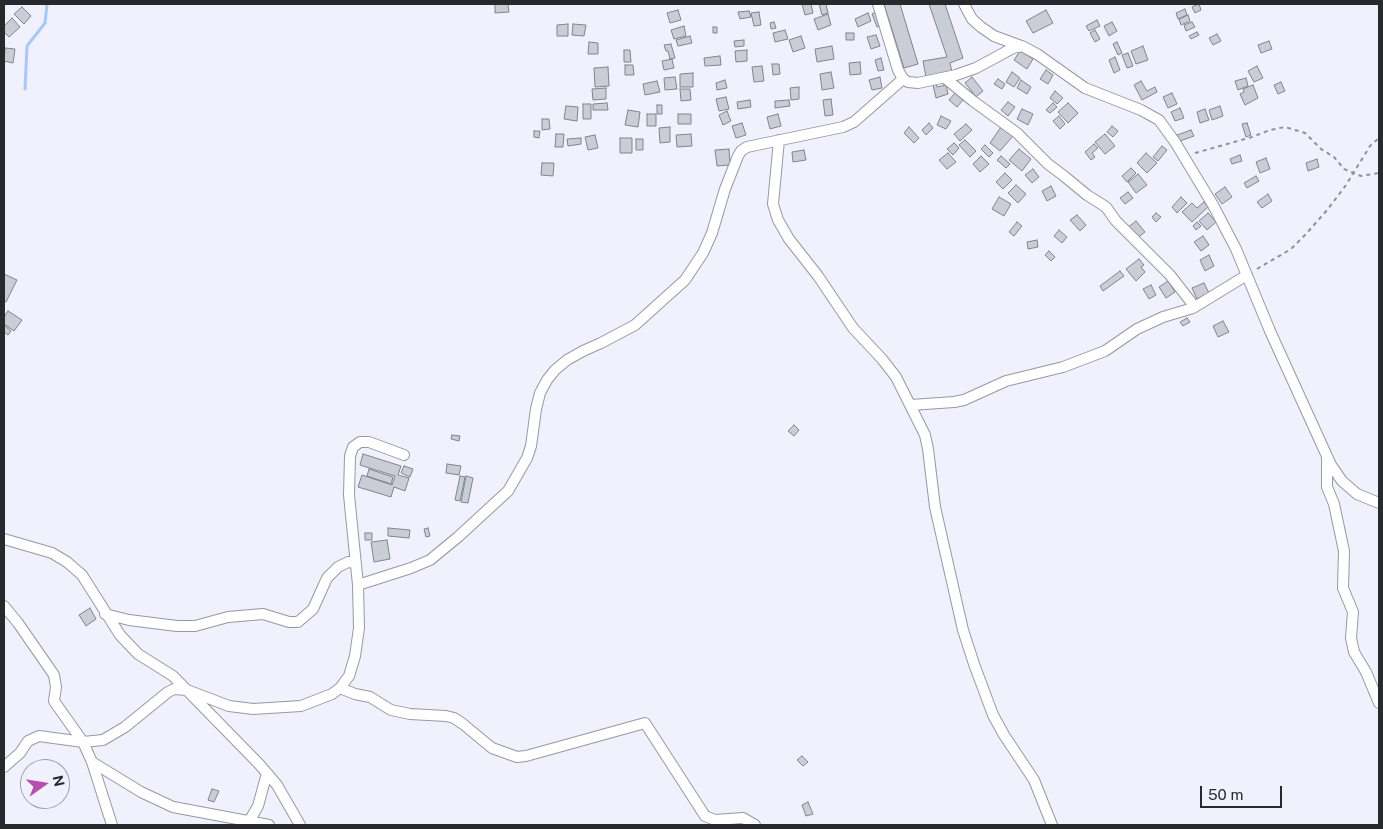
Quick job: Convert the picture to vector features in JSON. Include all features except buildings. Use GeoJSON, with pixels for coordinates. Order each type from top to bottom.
{"type":"FeatureCollection","features":[{"type":"Feature","properties":{"kind":"street"},"geometry":{"type":"LineString","coordinates":[[878,4],[898,70],[903,79],[908,82],[945,78],[976,68],[1013,48],[1022,46]]}},
{"type":"Feature","properties":{"kind":"street"},"geometry":{"type":"LineString","coordinates":[[964,4],[972,19],[994,36],[1022,46],[1037,54],[1085,88],[1158,120],[1226,228],[1270,331],[1336,473],[1357,494],[1379,503]]}},
{"type":"Feature","properties":{"kind":"street"},"geometry":{"type":"LineString","coordinates":[[945,78],[1017,134],[1048,164],[1087,195],[1106,207],[1116,221],[1170,275],[1191,302],[1193,308]]}},
{"type":"Feature","properties":{"kind":"street"},"geometry":{"type":"LineString","coordinates":[[358,585],[430,560],[508,491],[527,458],[531,446],[540,393],[547,380],[567,360],[583,351],[602,344],[635,325],[685,280],[703,253],[712,233],[725,189],[738,156],[747,147],[843,127],[854,122],[903,79]]}},
{"type":"Feature","properties":{"kind":"street"},"geometry":{"type":"LineString","coordinates":[[779,140],[773,204],[778,220],[789,239],[818,276],[853,328],[882,358],[896,377],[925,435],[935,507],[963,630],[974,664],[993,716],[1034,780],[1052,825]]}},
{"type":"Feature","properties":{"kind":"street"},"geometry":{"type":"LineString","coordinates":[[911,405],[964,400],[1006,381],[1063,368],[1105,351],[1137,329],[1163,317],[1193,308],[1247,275]]}},
{"type":"Feature","properties":{"kind":"street"},"geometry":{"type":"LineString","coordinates":[[4,767],[20,753],[28,741],[39,736],[83,742],[103,740],[112,736],[174,689],[187,690],[229,706],[253,709],[300,706],[318,701],[340,688],[349,676],[355,656],[359,628],[358,585],[348,471],[353,447],[360,442],[369,442],[404,455]]}},
{"type":"Feature","properties":{"kind":"street"},"geometry":{"type":"LineString","coordinates":[[1327,455],[1327,487],[1334,504],[1344,551],[1343,588],[1353,612],[1351,638],[1354,652],[1366,672],[1379,703]]}},
{"type":"Feature","properties":{"kind":"street"},"geometry":{"type":"LineString","coordinates":[[4,538],[52,553],[67,562],[82,575],[120,635],[138,654],[166,671],[187,690],[267,773],[300,825]]}},
{"type":"Feature","properties":{"kind":"street"},"geometry":{"type":"LineString","coordinates":[[105,614],[129,620],[177,626],[194,626],[228,617],[263,614],[289,622],[298,622],[303,620],[313,609],[328,578],[334,571],[343,564],[355,563]]}},
{"type":"Feature","properties":{"kind":"street"},"geometry":{"type":"LineString","coordinates":[[4,606],[18,622],[54,675],[56,687],[54,701],[83,742],[92,762],[112,825]]}},
{"type":"Feature","properties":{"kind":"street"},"geometry":{"type":"LineString","coordinates":[[340,688],[370,697],[391,710],[410,714],[454,718],[492,748],[517,757],[645,723],[705,816],[714,820],[743,818],[755,825]]}},
{"type":"Feature","properties":{"kind":"street"},"geometry":{"type":"LineString","coordinates":[[92,762],[141,792],[173,807],[248,823],[269,825]]}},
{"type":"Feature","properties":{"kind":"street"},"geometry":{"type":"LineString","coordinates":[[248,823],[262,797],[267,773]]}},
{"type":"Feature","properties":{"kind":"path"},"geometry":{"type":"LineString","coordinates":[[1183,157],[1270,130],[1286,127],[1305,133],[1321,149],[1334,157],[1344,169],[1363,176],[1379,173]]}},
{"type":"Feature","properties":{"kind":"path"},"geometry":{"type":"LineString","coordinates":[[1247,275],[1292,249],[1328,209],[1370,146],[1379,138]]}},
{"type":"Feature","properties":{"kind":"waterway"},"geometry":{"type":"LineString","coordinates":[[25,89],[27,46],[45,23],[47,4]]}}]}
